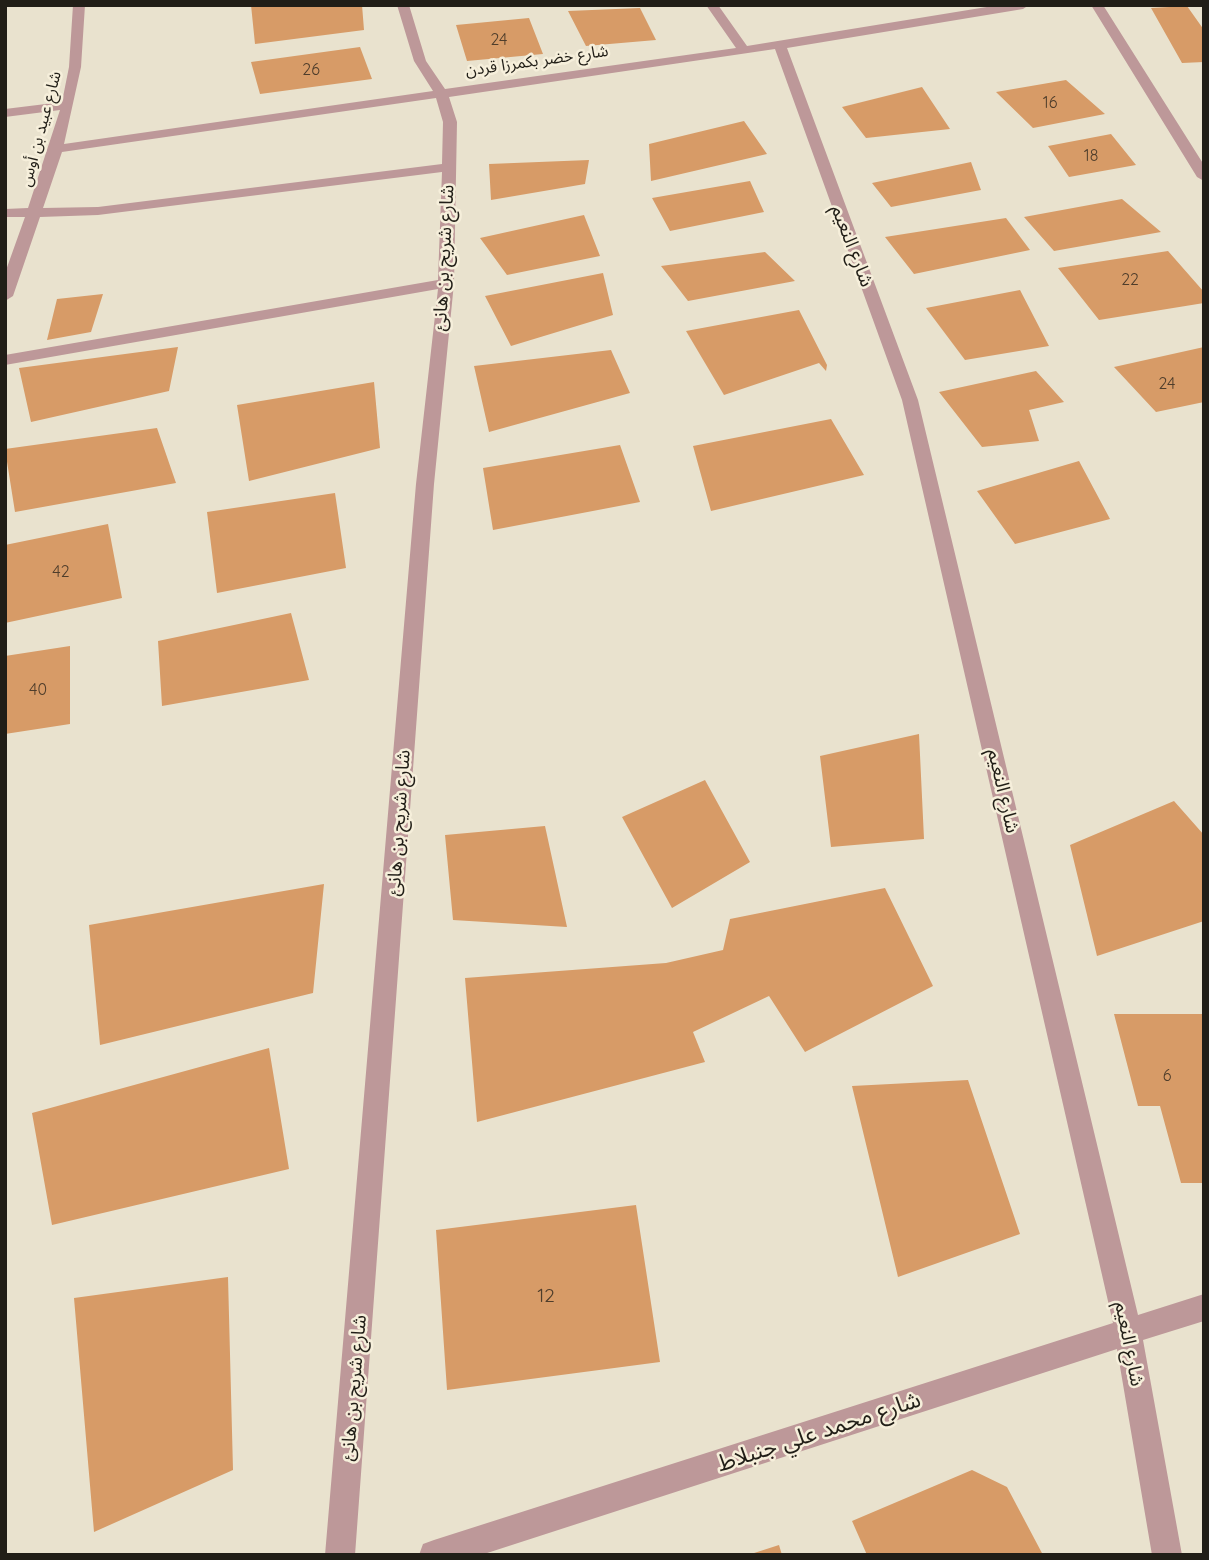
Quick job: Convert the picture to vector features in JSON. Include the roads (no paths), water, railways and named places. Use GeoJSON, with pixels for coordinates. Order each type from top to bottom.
{"type":"FeatureCollection","features":[{"type":"Feature","properties":{"kind":"street","name":"شارع شريح بن هانئ"},"geometry":{"type":"LineString","coordinates":[[340,1555],[425,484],[446,283],[450,122],[441,93],[420,61],[403,5]]}},
{"type":"Feature","properties":{"kind":"street"},"geometry":{"type":"LineString","coordinates":[[712,5],[744,50]]}},
{"type":"Feature","properties":{"kind":"street","name":"شارع خضر بكمرزا قردن"},"geometry":{"type":"LineString","coordinates":[[56,149],[780,45],[1023,5]]}},
{"type":"Feature","properties":{"kind":"street"},"geometry":{"type":"LineString","coordinates":[[1097,5],[1204,177]]}},
{"type":"Feature","properties":{"kind":"street","name":"شارع عبيد بن أوس"},"geometry":{"type":"LineString","coordinates":[[5,296],[56,149],[68,105],[75,67],[79,6]]}},
{"type":"Feature","properties":{"kind":"street","name":"شارع النعيم"},"geometry":{"type":"LineString","coordinates":[[780,45],[910,400],[1128,1331],[1167,1555]]}},
{"type":"Feature","properties":{"kind":"street"},"geometry":{"type":"LineString","coordinates":[[5,113],[68,105]]}},
{"type":"Feature","properties":{"kind":"street"},"geometry":{"type":"LineString","coordinates":[[5,214],[98,211],[449,167]]}},
{"type":"Feature","properties":{"kind":"street"},"geometry":{"type":"LineString","coordinates":[[5,360],[446,283]]}},
{"type":"Feature","properties":{"kind":"street","name":"شارع محمد علي جنبلاط"},"geometry":{"type":"LineString","coordinates":[[433,1555],[1204,1307]]}}]}
